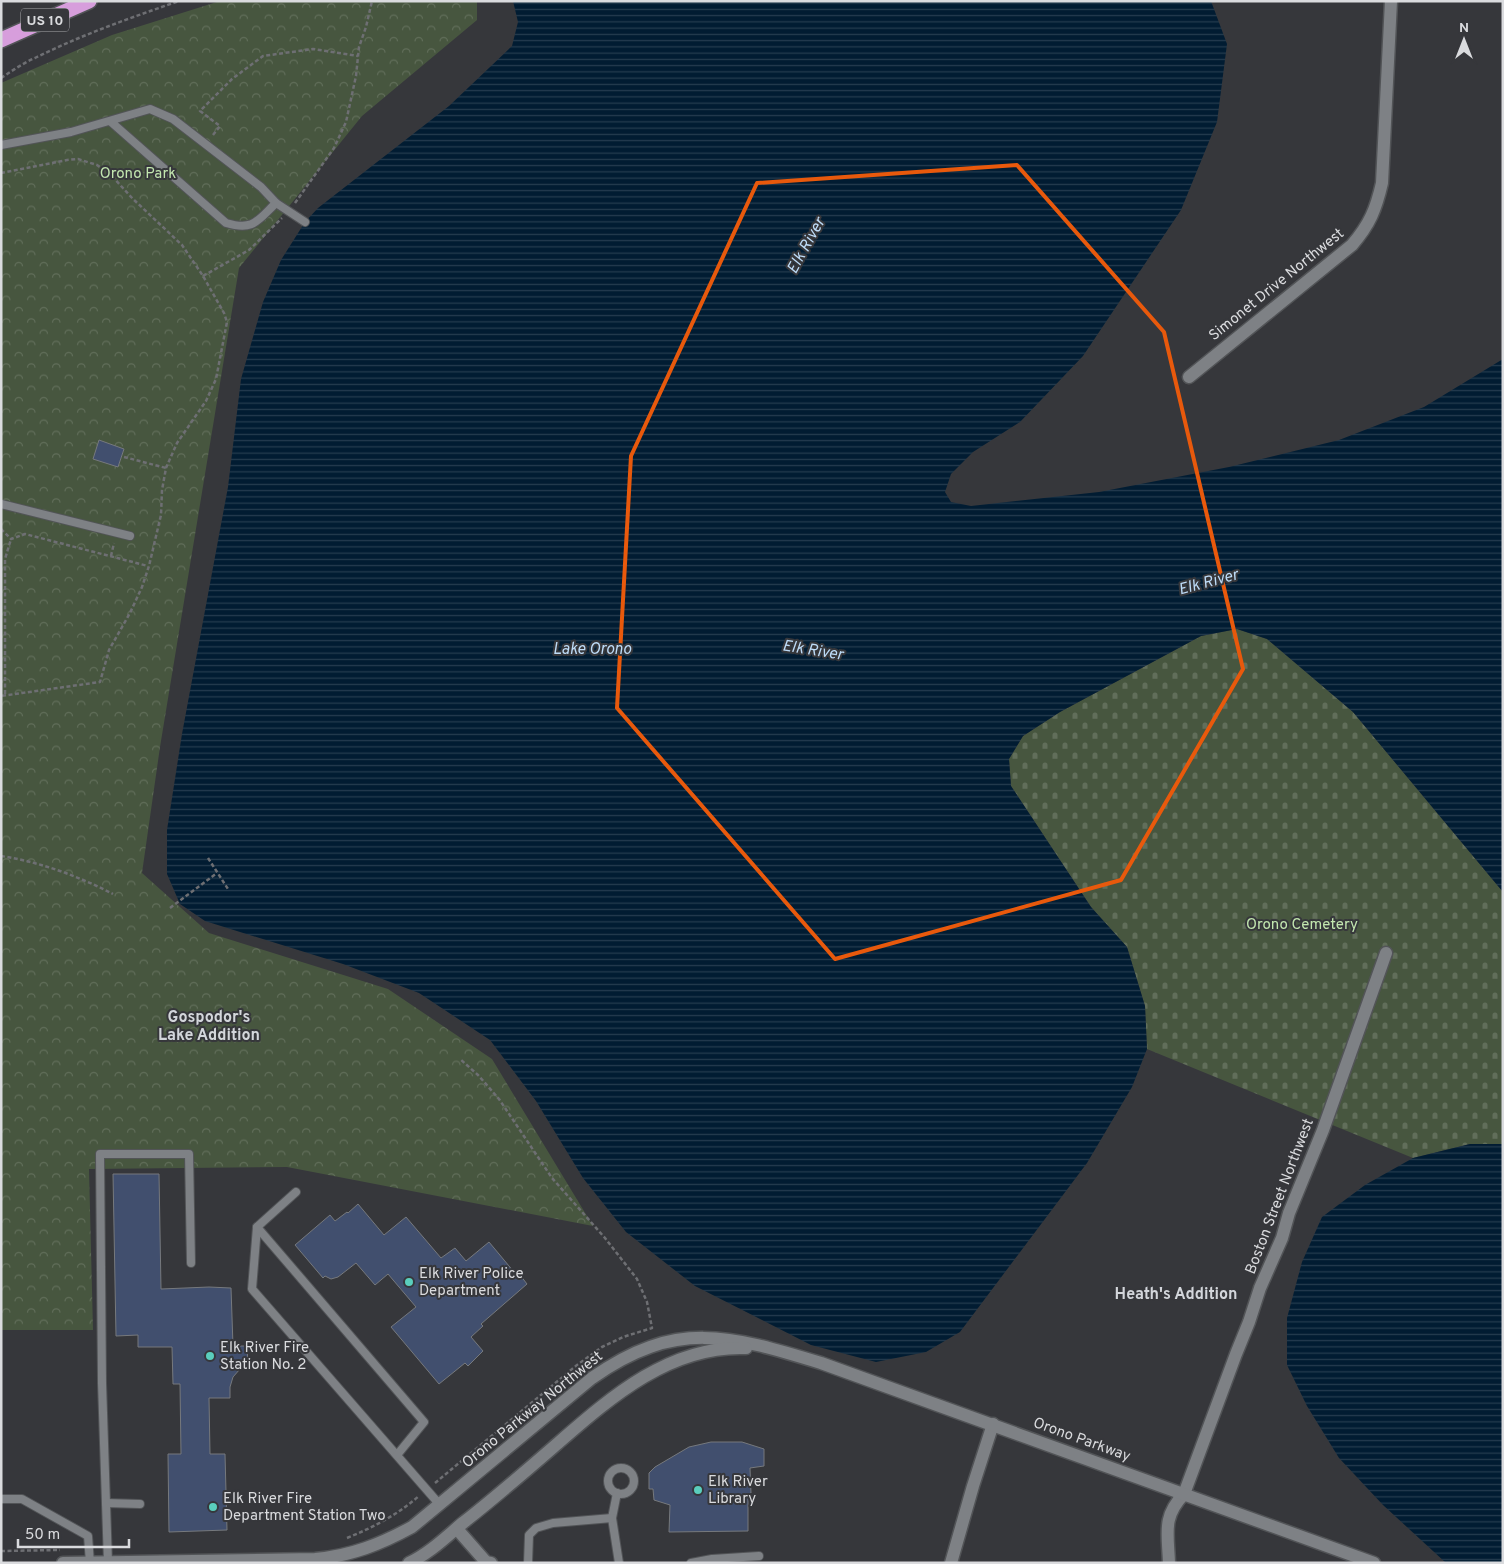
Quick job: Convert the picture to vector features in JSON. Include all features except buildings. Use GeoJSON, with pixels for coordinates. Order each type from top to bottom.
{"type":"FeatureCollection","features":[{"type":"Feature","properties":{"kind":"highway","name":"US 10"},"geometry":{"type":"LineString","coordinates":[[1,40],[89,1]]}},
{"type":"Feature","properties":{"kind":"street","name":"Simonet Drive Northwest"},"geometry":{"type":"LineString","coordinates":[[1189,376],[1352,245],[1371,220],[1378,203],[1382,183],[1391,1]]}},
{"type":"Feature","properties":{"kind":"street","name":"Boston Street Northwest"},"geometry":{"type":"LineString","coordinates":[[1169,1563],[1168,1520],[1174,1505],[1184,1494],[1260,1288],[1282,1238],[1289,1213],[1323,1130],[1386,953]]}},
{"type":"Feature","properties":{"kind":"street","name":"Orono Parkway Northwest"},"geometry":{"type":"LineString","coordinates":[[63,1563],[336,1560],[365,1550],[412,1527],[592,1378],[612,1364],[633,1353],[655,1344],[702,1337],[748,1342],[778,1350]]}},
{"type":"Feature","properties":{"kind":"street"},"geometry":{"type":"LineString","coordinates":[[409,1563],[436,1546],[457,1529],[607,1401],[646,1375],[686,1358],[710,1351],[735,1348],[778,1350]]}},
{"type":"Feature","properties":{"kind":"street","name":"Orono Parkway"},"geometry":{"type":"LineString","coordinates":[[778,1350],[821,1363],[994,1424],[1374,1563]]}},
{"type":"Feature","properties":{"kind":"street"},"geometry":{"type":"LineString","coordinates":[[951,1563],[973,1486],[994,1424]]}},
{"type":"Feature","properties":{"kind":"street"},"geometry":{"type":"LineString","coordinates":[[457,1529],[486,1562],[491,1563]]}},
{"type":"Feature","properties":{"kind":"lane"},"geometry":{"type":"LineString","coordinates":[[1,144],[71,132],[150,109],[173,119],[260,186],[276,203],[305,222]]}},
{"type":"Feature","properties":{"kind":"lane"},"geometry":{"type":"LineString","coordinates":[[110,121],[226,223],[241,227],[255,223],[276,203]]}},
{"type":"Feature","properties":{"kind":"lane"},"geometry":{"type":"LineString","coordinates":[[1,504],[130,536]]}},
{"type":"Feature","properties":{"kind":"lane"},"geometry":{"type":"LineString","coordinates":[[108,1563],[102,1383],[100,1154],[189,1154],[191,1263]]}},
{"type":"Feature","properties":{"kind":"lane"},"geometry":{"type":"LineString","coordinates":[[296,1192],[257,1227],[252,1289],[440,1505]]}},
{"type":"Feature","properties":{"kind":"lane"},"geometry":{"type":"LineString","coordinates":[[257,1227],[424,1422],[396,1454]]}},
{"type":"Feature","properties":{"kind":"lane"},"geometry":{"type":"LineString","coordinates":[[617,1493],[612,1518],[619,1563]]}},
{"type":"Feature","properties":{"kind":"lane"},"geometry":{"type":"LineString","coordinates":[[1,1499],[22,1499],[88,1536],[90,1562]]}},
{"type":"Feature","properties":{"kind":"lane"},"geometry":{"type":"LineString","coordinates":[[106,1503],[140,1504]]}},
{"type":"Feature","properties":{"kind":"lane"},"geometry":{"type":"LineString","coordinates":[[528,1563],[529,1535],[536,1528],[553,1523],[612,1518]]}},
{"type":"Feature","properties":{"kind":"lane"},"geometry":{"type":"LineString","coordinates":[[691,1563],[712,1559],[759,1556]]}},
{"type":"Feature","properties":{"kind":"path"},"geometry":{"type":"LineString","coordinates":[[1,78],[32,59],[87,34],[179,1]]}},
{"type":"Feature","properties":{"kind":"path"},"geometry":{"type":"LineString","coordinates":[[290,208],[334,148],[346,122],[356,76],[358,56],[372,1]]}},
{"type":"Feature","properties":{"kind":"path"},"geometry":{"type":"LineString","coordinates":[[220,126],[200,110],[232,78],[263,56],[313,49],[358,56]]}},
{"type":"Feature","properties":{"kind":"path"},"geometry":{"type":"LineString","coordinates":[[1,173],[68,160],[78,160],[97,165],[110,174],[133,199],[182,245],[203,276],[224,312],[227,322],[216,380],[206,401],[177,443],[166,468],[162,490],[161,514],[142,587],[130,614],[109,650],[100,682],[3,695],[5,559],[11,539]]}},
{"type":"Feature","properties":{"kind":"path"},"geometry":{"type":"LineString","coordinates":[[203,276],[249,250],[284,215]]}},
{"type":"Feature","properties":{"kind":"path"},"geometry":{"type":"LineString","coordinates":[[124,457],[166,468]]}},
{"type":"Feature","properties":{"kind":"path"},"geometry":{"type":"LineString","coordinates":[[1,529],[11,539]]}},
{"type":"Feature","properties":{"kind":"path"},"geometry":{"type":"LineString","coordinates":[[11,539],[25,534],[148,566]]}},
{"type":"Feature","properties":{"kind":"path"},"geometry":{"type":"LineString","coordinates":[[1,856],[46,866],[89,882],[114,894]]}},
{"type":"Feature","properties":{"kind":"path"},"geometry":{"type":"LineString","coordinates":[[208,858],[228,889]]}},
{"type":"Feature","properties":{"kind":"path"},"geometry":{"type":"LineString","coordinates":[[170,908],[217,873]]}},
{"type":"Feature","properties":{"kind":"highlighted area"},"geometry":{"type":"Polygon","coordinates":[[[1017,165],[1164,332],[1243,669],[1121,880],[835,959],[617,708],[631,456],[757,183],[1017,165]]]}},
{"type":"Feature","properties":{"kind":"green space","name":"Orono Park"},"geometry":{"type":"Polygon","coordinates":[[[220,1],[477,1],[477,20],[362,116],[239,268],[160,747],[142,873],[209,933],[388,989],[492,1059],[593,1226],[287,1167],[89,1169],[93,1330],[1,1330],[1,83],[112,35],[220,1]]]}},
{"type":"Feature","properties":{"kind":"green space","name":"Orono Cemetery"},"geometry":{"type":"Polygon","coordinates":[[[1237,629],[1267,639],[1353,712],[1503,892],[1503,1144],[1470,1144],[1413,1158],[1147,1049],[1145,1006],[1127,947],[1091,907],[1011,786],[1009,759],[1023,736],[1060,712],[1201,636],[1237,629]]]}},
{"type":"Feature","properties":{"kind":"water","name":"Lake Orono"},"geometry":{"type":"Polygon","coordinates":[[[513,1],[1211,1],[1227,44],[1217,122],[1181,210],[1083,356],[1020,422],[973,452],[951,474],[945,492],[951,502],[971,506],[1099,492],[1229,467],[1339,440],[1424,407],[1503,359],[1503,892],[1353,712],[1267,639],[1237,629],[1201,636],[1060,712],[1023,736],[1009,759],[1011,786],[1091,907],[1127,947],[1145,1006],[1147,1049],[1132,1087],[1087,1163],[960,1332],[926,1352],[876,1362],[811,1345],[695,1286],[626,1232],[583,1178],[536,1101],[490,1040],[419,993],[343,964],[205,921],[180,904],[167,874],[167,830],[182,734],[228,487],[241,379],[263,302],[281,260],[305,222],[318,208],[449,106],[512,46],[518,22],[513,1]]]}},
{"type":"Feature","properties":{"kind":"water"},"geometry":{"type":"Polygon","coordinates":[[[1470,1144],[1503,1144],[1503,1563],[1446,1563],[1383,1505],[1339,1458],[1307,1406],[1287,1365],[1287,1318],[1302,1262],[1322,1217],[1365,1185],[1413,1158],[1470,1144]]]}},
{"type":"Feature","properties":{"kind":"place","name":"Elk River Police Department"},"geometry":{"type":"Point","coordinates":[409,1282]}},
{"type":"Feature","properties":{"kind":"place","name":"Elk River Fire Station No. 2"},"geometry":{"type":"Point","coordinates":[210,1356]}},
{"type":"Feature","properties":{"kind":"place","name":"Elk River Library"},"geometry":{"type":"Point","coordinates":[698,1490]}},
{"type":"Feature","properties":{"kind":"place","name":"Elk River Fire Department Station Two"},"geometry":{"type":"Point","coordinates":[213,1507]}},
{"type":"Feature","properties":{"kind":"district","name":"Gospodor's Lake Addition"},"geometry":{"type":"Point","coordinates":[209,1025]}},
{"type":"Feature","properties":{"kind":"district","name":"Heath's Addition"},"geometry":{"type":"Point","coordinates":[1176,1293]}},
{"type":"Feature","properties":{"kind":"water label","name":"Elk River"},"geometry":{"type":"Point","coordinates":[805,245]}},
{"type":"Feature","properties":{"kind":"water label","name":"Elk River"},"geometry":{"type":"Point","coordinates":[1208,581]}},
{"type":"Feature","properties":{"kind":"water label","name":"Elk River"},"geometry":{"type":"Point","coordinates":[813,649]}}]}
